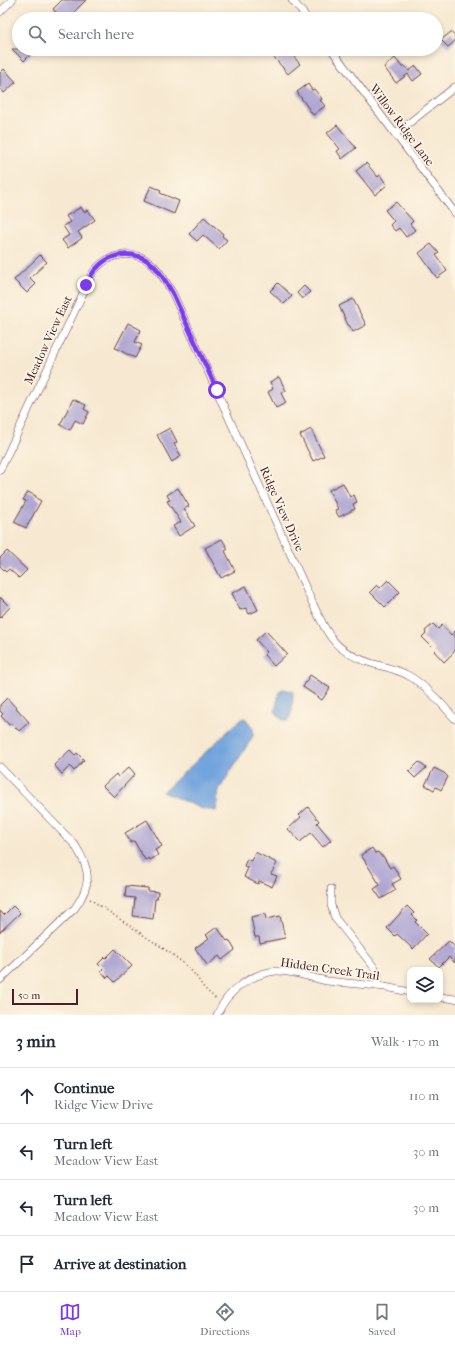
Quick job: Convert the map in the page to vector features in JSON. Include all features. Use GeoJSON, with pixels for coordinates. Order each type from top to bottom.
{"type":"FeatureCollection","features":[{"type":"Feature","properties":{"kind":"street"},"geometry":{"type":"LineString","coordinates":[[0,12],[12,0]]}},
{"type":"Feature","properties":{"kind":"street"},"geometry":{"type":"LineString","coordinates":[[292,0],[302,12]]}},
{"type":"Feature","properties":{"kind":"street","name":"Willow Ridge Lane"},"geometry":{"type":"LineString","coordinates":[[336,56],[455,214]]}},
{"type":"Feature","properties":{"kind":"street"},"geometry":{"type":"LineString","coordinates":[[395,134],[455,87]]}},
{"type":"Feature","properties":{"kind":"street","name":"Meadow View East"},"geometry":{"type":"LineString","coordinates":[[0,470],[96,268],[112,257],[126,254],[143,258]]}},
{"type":"Feature","properties":{"kind":"street","name":"Ridge View Drive"},"geometry":{"type":"LineString","coordinates":[[143,258],[156,267],[166,280],[173,294],[312,602],[329,635],[340,647],[355,657],[390,668],[410,677],[433,695],[455,719]]}},
{"type":"Feature","properties":{"kind":"street"},"geometry":{"type":"LineString","coordinates":[[0,766],[75,845],[83,860],[87,877],[87,885],[75,908],[0,980]]}},
{"type":"Feature","properties":{"kind":"street"},"geometry":{"type":"LineString","coordinates":[[331,889],[331,905],[335,918],[374,967],[378,975],[377,986]]}},
{"type":"Feature","properties":{"kind":"street","name":"Hidden Creek Trail"},"geometry":{"type":"LineString","coordinates":[[217,1015],[228,996],[241,984],[259,976],[276,971],[290,972],[328,981],[377,986],[407,991]]}},
{"type":"Feature","properties":{"kind":"street"},"geometry":{"type":"LineString","coordinates":[[443,998],[455,1000]]}},
{"type":"Feature","properties":{"kind":"path"},"geometry":{"type":"LineString","coordinates":[[83,895],[173,955],[188,967],[204,988],[222,1004]]}},
{"type":"Feature","properties":{"kind":"water"},"geometry":{"type":"Polygon","coordinates":[[[282,689],[293,691],[292,711],[288,721],[281,719],[275,711],[279,693],[282,689]]]}},
{"type":"Feature","properties":{"kind":"water"},"geometry":{"type":"Polygon","coordinates":[[[245,718],[253,728],[253,736],[219,790],[216,811],[200,808],[163,792],[240,720],[245,718]]]}},
{"type":"Feature","properties":{"kind":"building"},"geometry":{"type":"Polygon","coordinates":[[[62,0],[86,0],[74,12],[56,12],[53,9],[62,0]]]}},
{"type":"Feature","properties":{"kind":"building"},"geometry":{"type":"Polygon","coordinates":[[[451,32],[455,37],[455,41],[448,47],[443,42],[443,38],[451,32]]]}},
{"type":"Feature","properties":{"kind":"building"},"geometry":{"type":"Polygon","coordinates":[[[19,56],[29,56],[24,61],[19,56]]]}},
{"type":"Feature","properties":{"kind":"building"},"geometry":{"type":"Polygon","coordinates":[[[273,56],[293,56],[300,64],[288,74],[273,56]]]}},
{"type":"Feature","properties":{"kind":"building"},"geometry":{"type":"Polygon","coordinates":[[[395,58],[402,67],[404,65],[409,71],[416,66],[422,74],[413,81],[408,74],[396,83],[384,67],[395,58]]]}},
{"type":"Feature","properties":{"kind":"building"},"geometry":{"type":"Polygon","coordinates":[[[4,69],[16,82],[4,93],[0,88],[0,73],[4,69]]]}},
{"type":"Feature","properties":{"kind":"building"},"geometry":{"type":"Polygon","coordinates":[[[308,84],[322,99],[320,100],[325,106],[313,115],[297,92],[308,84]]]}},
{"type":"Feature","properties":{"kind":"building"},"geometry":{"type":"Polygon","coordinates":[[[337,125],[356,148],[342,159],[337,151],[340,149],[327,133],[337,125]]]}},
{"type":"Feature","properties":{"kind":"building"},"geometry":{"type":"Polygon","coordinates":[[[366,163],[378,177],[380,175],[387,185],[375,195],[356,171],[366,163]]]}},
{"type":"Feature","properties":{"kind":"building"},"geometry":{"type":"Polygon","coordinates":[[[151,186],[161,190],[160,193],[179,201],[174,214],[144,201],[151,186]]]}},
{"type":"Feature","properties":{"kind":"building"},"geometry":{"type":"Polygon","coordinates":[[[396,202],[413,221],[410,224],[415,230],[406,237],[399,228],[395,231],[390,225],[394,221],[385,210],[396,202]]]}},
{"type":"Feature","properties":{"kind":"building"},"geometry":{"type":"Polygon","coordinates":[[[81,207],[84,212],[88,210],[95,220],[78,232],[82,238],[68,248],[62,240],[69,235],[63,226],[70,222],[66,216],[81,207]]]}},
{"type":"Feature","properties":{"kind":"building"},"geometry":{"type":"Polygon","coordinates":[[[204,217],[223,234],[222,236],[227,240],[219,249],[203,235],[197,241],[189,234],[204,217]]]}},
{"type":"Feature","properties":{"kind":"building"},"geometry":{"type":"Polygon","coordinates":[[[431,244],[439,253],[436,255],[447,271],[437,278],[419,253],[431,244]]]}},
{"type":"Feature","properties":{"kind":"building"},"geometry":{"type":"Polygon","coordinates":[[[40,255],[47,262],[30,278],[36,284],[27,293],[14,280],[40,255]]]}},
{"type":"Feature","properties":{"kind":"building"},"geometry":{"type":"Polygon","coordinates":[[[278,283],[292,296],[284,304],[270,291],[278,283]]]}},
{"type":"Feature","properties":{"kind":"building"},"geometry":{"type":"Polygon","coordinates":[[[304,286],[310,292],[302,299],[297,293],[304,286]]]}},
{"type":"Feature","properties":{"kind":"building"},"geometry":{"type":"Polygon","coordinates":[[[353,299],[366,325],[353,332],[339,306],[353,299]]]}},
{"type":"Feature","properties":{"kind":"building"},"geometry":{"type":"Polygon","coordinates":[[[128,323],[141,330],[135,342],[142,345],[135,358],[115,348],[128,323]]]}},
{"type":"Feature","properties":{"kind":"building"},"geometry":{"type":"Polygon","coordinates":[[[279,377],[286,391],[281,393],[286,403],[276,408],[268,392],[273,389],[270,382],[279,377]]]}},
{"type":"Feature","properties":{"kind":"building"},"geometry":{"type":"Polygon","coordinates":[[[73,399],[86,405],[84,409],[89,412],[83,424],[75,420],[70,430],[60,425],[73,399]]]}},
{"type":"Feature","properties":{"kind":"building"},"geometry":{"type":"Polygon","coordinates":[[[170,428],[177,442],[174,444],[181,456],[172,462],[157,435],[170,428]]]}},
{"type":"Feature","properties":{"kind":"building"},"geometry":{"type":"Polygon","coordinates":[[[311,429],[324,456],[313,461],[300,435],[311,429]]]}},
{"type":"Feature","properties":{"kind":"building"},"geometry":{"type":"Polygon","coordinates":[[[343,483],[350,497],[354,495],[357,502],[353,504],[355,509],[339,517],[335,510],[338,509],[329,490],[343,483]]]}},
{"type":"Feature","properties":{"kind":"building"},"geometry":{"type":"Polygon","coordinates":[[[178,488],[189,506],[184,509],[195,526],[179,536],[173,526],[181,522],[167,501],[170,500],[167,495],[178,488]]]}},
{"type":"Feature","properties":{"kind":"building"},"geometry":{"type":"Polygon","coordinates":[[[28,492],[36,496],[36,498],[41,501],[26,528],[14,522],[26,501],[23,500],[28,492]]]}},
{"type":"Feature","properties":{"kind":"building"},"geometry":{"type":"Polygon","coordinates":[[[222,539],[228,549],[225,551],[235,571],[221,578],[205,548],[222,539]]]}},
{"type":"Feature","properties":{"kind":"building"},"geometry":{"type":"Polygon","coordinates":[[[7,551],[27,570],[19,578],[9,569],[6,572],[0,566],[0,558],[7,551]]]}},
{"type":"Feature","properties":{"kind":"building"},"geometry":{"type":"Polygon","coordinates":[[[388,580],[400,592],[385,607],[370,592],[377,585],[380,588],[388,580]]]}},
{"type":"Feature","properties":{"kind":"building"},"geometry":{"type":"Polygon","coordinates":[[[246,586],[258,610],[249,614],[246,608],[240,610],[232,593],[246,586]]]}},
{"type":"Feature","properties":{"kind":"building"},"geometry":{"type":"Polygon","coordinates":[[[0,597],[10,607],[0,618],[0,597]]]}},
{"type":"Feature","properties":{"kind":"building"},"geometry":{"type":"Polygon","coordinates":[[[433,624],[438,629],[442,625],[451,635],[455,631],[455,651],[444,662],[422,637],[426,633],[425,631],[433,624]]]}},
{"type":"Feature","properties":{"kind":"building"},"geometry":{"type":"Polygon","coordinates":[[[266,631],[287,654],[274,666],[264,655],[267,652],[256,640],[266,631]]]}},
{"type":"Feature","properties":{"kind":"building"},"geometry":{"type":"Polygon","coordinates":[[[310,675],[330,688],[322,700],[303,687],[310,675]]]}},
{"type":"Feature","properties":{"kind":"building"},"geometry":{"type":"Polygon","coordinates":[[[7,698],[29,722],[19,731],[11,723],[9,725],[1,716],[3,714],[0,711],[0,705],[7,698]]]}},
{"type":"Feature","properties":{"kind":"building"},"geometry":{"type":"Polygon","coordinates":[[[70,750],[75,755],[77,753],[84,760],[74,771],[70,766],[62,774],[54,765],[70,750]]]}},
{"type":"Feature","properties":{"kind":"building"},"geometry":{"type":"Polygon","coordinates":[[[419,762],[426,768],[415,778],[409,772],[419,762]]]}},
{"type":"Feature","properties":{"kind":"building"},"geometry":{"type":"Polygon","coordinates":[[[129,767],[135,774],[114,797],[103,786],[116,774],[118,777],[129,767]]]}},
{"type":"Feature","properties":{"kind":"building"},"geometry":{"type":"Polygon","coordinates":[[[434,768],[444,773],[448,777],[441,790],[436,787],[434,790],[425,785],[434,768]]]}},
{"type":"Feature","properties":{"kind":"building"},"geometry":{"type":"Polygon","coordinates":[[[308,807],[319,821],[317,823],[331,840],[323,847],[311,833],[300,842],[288,829],[301,817],[299,815],[308,807]]]}},
{"type":"Feature","properties":{"kind":"building"},"geometry":{"type":"Polygon","coordinates":[[[147,820],[162,846],[155,850],[158,855],[150,860],[149,858],[145,860],[134,841],[131,843],[125,833],[147,820]]]}},
{"type":"Feature","properties":{"kind":"building"},"geometry":{"type":"Polygon","coordinates":[[[372,848],[375,853],[378,852],[381,856],[383,856],[390,868],[393,866],[401,879],[392,884],[396,890],[381,899],[374,889],[380,885],[361,855],[372,848]]]}},
{"type":"Feature","properties":{"kind":"building"},"geometry":{"type":"Polygon","coordinates":[[[255,852],[277,863],[271,874],[277,876],[272,887],[259,881],[258,884],[244,877],[248,868],[244,866],[247,859],[251,861],[255,852]]]}},
{"type":"Feature","properties":{"kind":"building"},"geometry":{"type":"Polygon","coordinates":[[[126,886],[148,888],[148,891],[158,892],[157,899],[155,899],[153,919],[133,916],[135,898],[125,897],[126,886]]]}},
{"type":"Feature","properties":{"kind":"building"},"geometry":{"type":"Polygon","coordinates":[[[13,906],[20,913],[0,932],[0,911],[4,915],[13,906]]]}},
{"type":"Feature","properties":{"kind":"building"},"geometry":{"type":"Polygon","coordinates":[[[407,906],[414,913],[412,915],[417,920],[415,922],[427,934],[413,949],[397,934],[395,936],[387,928],[407,906]]]}},
{"type":"Feature","properties":{"kind":"building"},"geometry":{"type":"Polygon","coordinates":[[[265,914],[266,919],[280,916],[285,938],[260,943],[259,937],[255,937],[251,917],[265,914]]]}},
{"type":"Feature","properties":{"kind":"building"},"geometry":{"type":"Polygon","coordinates":[[[217,927],[227,941],[229,940],[235,950],[222,960],[219,956],[207,965],[195,948],[209,938],[206,935],[217,927]]]}},
{"type":"Feature","properties":{"kind":"building"},"geometry":{"type":"Polygon","coordinates":[[[449,941],[455,947],[455,963],[449,957],[439,967],[430,959],[449,941]]]}},
{"type":"Feature","properties":{"kind":"building"},"geometry":{"type":"Polygon","coordinates":[[[115,949],[132,966],[115,982],[109,976],[107,978],[101,971],[103,969],[98,964],[115,949]]]}},
{"type":"Feature","properties":{"kind":"route"},"geometry":{"type":"LineString","coordinates":[[86,285],[96,268],[112,257],[126,254],[135,255],[150,262],[166,280],[217,390]]}}]}
